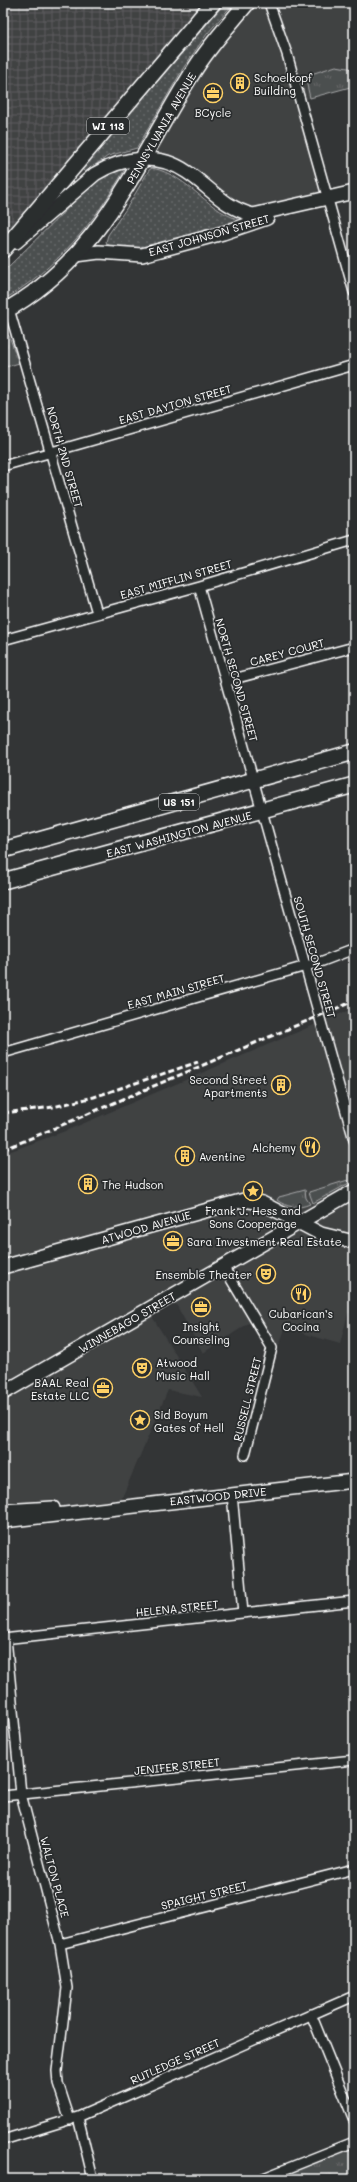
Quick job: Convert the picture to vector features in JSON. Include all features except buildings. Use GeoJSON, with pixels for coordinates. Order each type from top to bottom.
{"type":"FeatureCollection","features":[{"type":"Feature","properties":{"kind":"main road","name":"WI 113"},"geometry":{"type":"LineString","coordinates":[[3,250],[213,3]]}},
{"type":"Feature","properties":{"kind":"main road","name":"PENNSYLVANIA AVENUE"},"geometry":{"type":"LineString","coordinates":[[76,255],[104,222],[143,159],[192,73],[209,49],[247,3]]}},
{"type":"Feature","properties":{"kind":"main road"},"geometry":{"type":"LineString","coordinates":[[6,310],[45,283],[76,255]]}},
{"type":"Feature","properties":{"kind":"main road","name":"US 151"},"geometry":{"type":"LineString","coordinates":[[3,850],[354,752]]}},
{"type":"Feature","properties":{"kind":"main road","name":"EAST WASHINGTON AVENUE"},"geometry":{"type":"LineString","coordinates":[[3,882],[354,785]]}},
{"type":"Feature","properties":{"kind":"street"},"geometry":{"type":"LineString","coordinates":[[269,3],[287,54],[354,292]]}},
{"type":"Feature","properties":{"kind":"street","name":"EAST JOHNSON STREET"},"geometry":{"type":"LineString","coordinates":[[3,253],[95,174],[124,161],[143,159],[164,161],[186,171],[236,211],[253,215],[354,192]]}},
{"type":"Feature","properties":{"kind":"street","name":"EAST JOHNSON STREET"},"geometry":{"type":"LineString","coordinates":[[76,255],[99,252],[142,255],[222,233],[314,202]]}},
{"type":"Feature","properties":{"kind":"street","name":"NORTH 2ND STREET"},"geometry":{"type":"LineString","coordinates":[[6,310],[52,452],[97,613]]}},
{"type":"Feature","properties":{"kind":"street","name":"EAST DAYTON STREET"},"geometry":{"type":"LineString","coordinates":[[3,466],[354,364]]}},
{"type":"Feature","properties":{"kind":"street","name":"EAST MIFFLIN STREET"},"geometry":{"type":"LineString","coordinates":[[3,640],[199,586],[354,540]]}},
{"type":"Feature","properties":{"kind":"street","name":"NORTH SECOND STREET"},"geometry":{"type":"LineString","coordinates":[[199,586],[252,780]]}},
{"type":"Feature","properties":{"kind":"street","name":"CAREY COURT"},"geometry":{"type":"LineString","coordinates":[[226,681],[354,647]]}},
{"type":"Feature","properties":{"kind":"street","name":"SOUTH SECOND STREET"},"geometry":{"type":"LineString","coordinates":[[252,780],[354,1140]]}},
{"type":"Feature","properties":{"kind":"street","name":"EAST MAIN STREET"},"geometry":{"type":"LineString","coordinates":[[3,1053],[305,966],[354,949]]}},
{"type":"Feature","properties":{"kind":"street","name":"WINNEBAGO STREET"},"geometry":{"type":"LineString","coordinates":[[3,1393],[354,1191]]}},
{"type":"Feature","properties":{"kind":"street","name":"ATWOOD AVENUE"},"geometry":{"type":"LineString","coordinates":[[3,1267],[244,1200],[262,1203],[320,1234],[354,1242]]}},
{"type":"Feature","properties":{"kind":"street","name":"RUSSELL STREET"},"geometry":{"type":"LineString","coordinates":[[223,1266],[272,1348],[245,1455]]}},
{"type":"Feature","properties":{"kind":"street","name":"EASTWOOD DRIVE"},"geometry":{"type":"LineString","coordinates":[[3,1521],[21,1521],[83,1511],[354,1481]]}},
{"type":"Feature","properties":{"kind":"street"},"geometry":{"type":"LineString","coordinates":[[232,1494],[243,1613]]}},
{"type":"Feature","properties":{"kind":"street","name":"EASTWOOD DRIVE"},"geometry":{"type":"LineString","coordinates":[[3,1511],[54,1508],[83,1511]]}},
{"type":"Feature","properties":{"kind":"street","name":"HELENA STREET"},"geometry":{"type":"LineString","coordinates":[[4,1639],[354,1601]]}},
{"type":"Feature","properties":{"kind":"street","name":"WALTON PLACE"},"geometry":{"type":"LineString","coordinates":[[4,1639],[21,1794],[60,1944],[67,1988],[57,2071],[58,2083],[74,2119],[93,2179]]}},
{"type":"Feature","properties":{"kind":"street","name":"JENIFER STREET"},"geometry":{"type":"LineString","coordinates":[[3,1796],[354,1760]]}},
{"type":"Feature","properties":{"kind":"street","name":"SPAIGHT STREET"},"geometry":{"type":"LineString","coordinates":[[60,1944],[354,1869]]}},
{"type":"Feature","properties":{"kind":"street","name":"RUTLEDGE STREET"},"geometry":{"type":"LineString","coordinates":[[3,2140],[74,2119],[354,1996]]}},
{"type":"Feature","properties":{"kind":"street"},"geometry":{"type":"LineString","coordinates":[[311,2014],[354,2120]]}},
{"type":"Feature","properties":{"kind":"street"},"geometry":{"type":"LineString","coordinates":[[261,2179],[354,2142]]}},
{"type":"Feature","properties":{"kind":"shaded area"},"geometry":{"type":"Polygon","coordinates":[[[3,3],[213,3],[3,250],[3,3]]]}},
{"type":"Feature","properties":{"kind":"shaded area"},"geometry":{"type":"Polygon","coordinates":[[[247,3],[354,3],[354,69],[349,67],[311,78],[310,98],[301,102],[328,199],[253,215],[186,171],[143,159],[247,3]]]}},
{"type":"Feature","properties":{"kind":"shaded area"},"geometry":{"type":"Polygon","coordinates":[[[354,1008],[354,1315],[348,1313],[340,1344],[285,1328],[280,1344],[272,1348],[255,1319],[203,1353],[172,1297],[148,1310],[202,1397],[168,1390],[118,1507],[3,1511],[3,1154],[68,1130],[354,1008]]]}},
{"type":"Feature","properties":{"kind":"green space"},"geometry":{"type":"Polygon","coordinates":[[[225,3],[234,3],[207,34],[184,67],[137,148],[108,156],[85,172],[82,169],[225,3]]]}},
{"type":"Feature","properties":{"kind":"green space"},"geometry":{"type":"Polygon","coordinates":[[[336,66],[354,69],[354,86],[310,98],[305,76],[336,66]]]}},
{"type":"Feature","properties":{"kind":"green space"},"geometry":{"type":"Polygon","coordinates":[[[123,168],[125,169],[101,207],[73,243],[40,274],[3,300],[3,272],[95,181],[123,168]]]}},
{"type":"Feature","properties":{"kind":"green space"},"geometry":{"type":"Polygon","coordinates":[[[152,168],[166,172],[178,179],[220,211],[245,221],[237,225],[137,248],[110,247],[106,242],[108,235],[128,206],[149,170],[152,168]]]}},
{"type":"Feature","properties":{"kind":"green space"},"geometry":{"type":"Polygon","coordinates":[[[3,331],[9,336],[19,363],[3,368],[3,331]]]}},
{"type":"Feature","properties":{"kind":"green space"},"geometry":{"type":"Polygon","coordinates":[[[348,1180],[349,1183],[313,1203],[309,1192],[348,1180]]]}},
{"type":"Feature","properties":{"kind":"green space"},"geometry":{"type":"Polygon","coordinates":[[[305,1190],[306,1198],[310,1204],[306,1206],[293,1207],[285,1205],[277,1200],[279,1197],[305,1190]]]}},
{"type":"Feature","properties":{"kind":"green space"},"geometry":{"type":"Polygon","coordinates":[[[354,2142],[354,2179],[261,2179],[354,2142]]]}},
{"type":"Feature","properties":{"kind":"railway"},"geometry":{"type":"LineString","coordinates":[[3,1150],[354,1001]]}},
{"type":"Feature","properties":{"kind":"railway"},"geometry":{"type":"LineString","coordinates":[[3,1113],[53,1107],[94,1097],[198,1062]]}},
{"type":"Feature","properties":{"kind":"place","name":"Schoelkopf Building"},"geometry":{"type":"Point","coordinates":[240,83]}},
{"type":"Feature","properties":{"kind":"place","name":"BCycle"},"geometry":{"type":"Point","coordinates":[213,93]}},
{"type":"Feature","properties":{"kind":"place","name":"Second Street Apartments"},"geometry":{"type":"Point","coordinates":[281,1085]}},
{"type":"Feature","properties":{"kind":"place","name":"Alchemy"},"geometry":{"type":"Point","coordinates":[310,1147]}},
{"type":"Feature","properties":{"kind":"place","name":"Aventine"},"geometry":{"type":"Point","coordinates":[185,1156]}},
{"type":"Feature","properties":{"kind":"place","name":"The Hudson"},"geometry":{"type":"Point","coordinates":[88,1184]}},
{"type":"Feature","properties":{"kind":"place","name":"Frank J. Hess and Sons Cooperage"},"geometry":{"type":"Point","coordinates":[253,1191]}},
{"type":"Feature","properties":{"kind":"place","name":"Sara Investment Real Estate"},"geometry":{"type":"Point","coordinates":[173,1241]}},
{"type":"Feature","properties":{"kind":"place","name":"Ensemble Theater"},"geometry":{"type":"Point","coordinates":[266,1274]}},
{"type":"Feature","properties":{"kind":"place","name":"Cubarican’s Cocina"},"geometry":{"type":"Point","coordinates":[301,1294]}},
{"type":"Feature","properties":{"kind":"place","name":"Insight Counseling"},"geometry":{"type":"Point","coordinates":[201,1307]}},
{"type":"Feature","properties":{"kind":"place","name":"Atwood Music Hall"},"geometry":{"type":"Point","coordinates":[142,1368]}},
{"type":"Feature","properties":{"kind":"place","name":"BAAL Real Estate LLC"},"geometry":{"type":"Point","coordinates":[103,1388]}},
{"type":"Feature","properties":{"kind":"place","name":"Sid Boyum Gates of Hell"},"geometry":{"type":"Point","coordinates":[140,1420]}}]}
